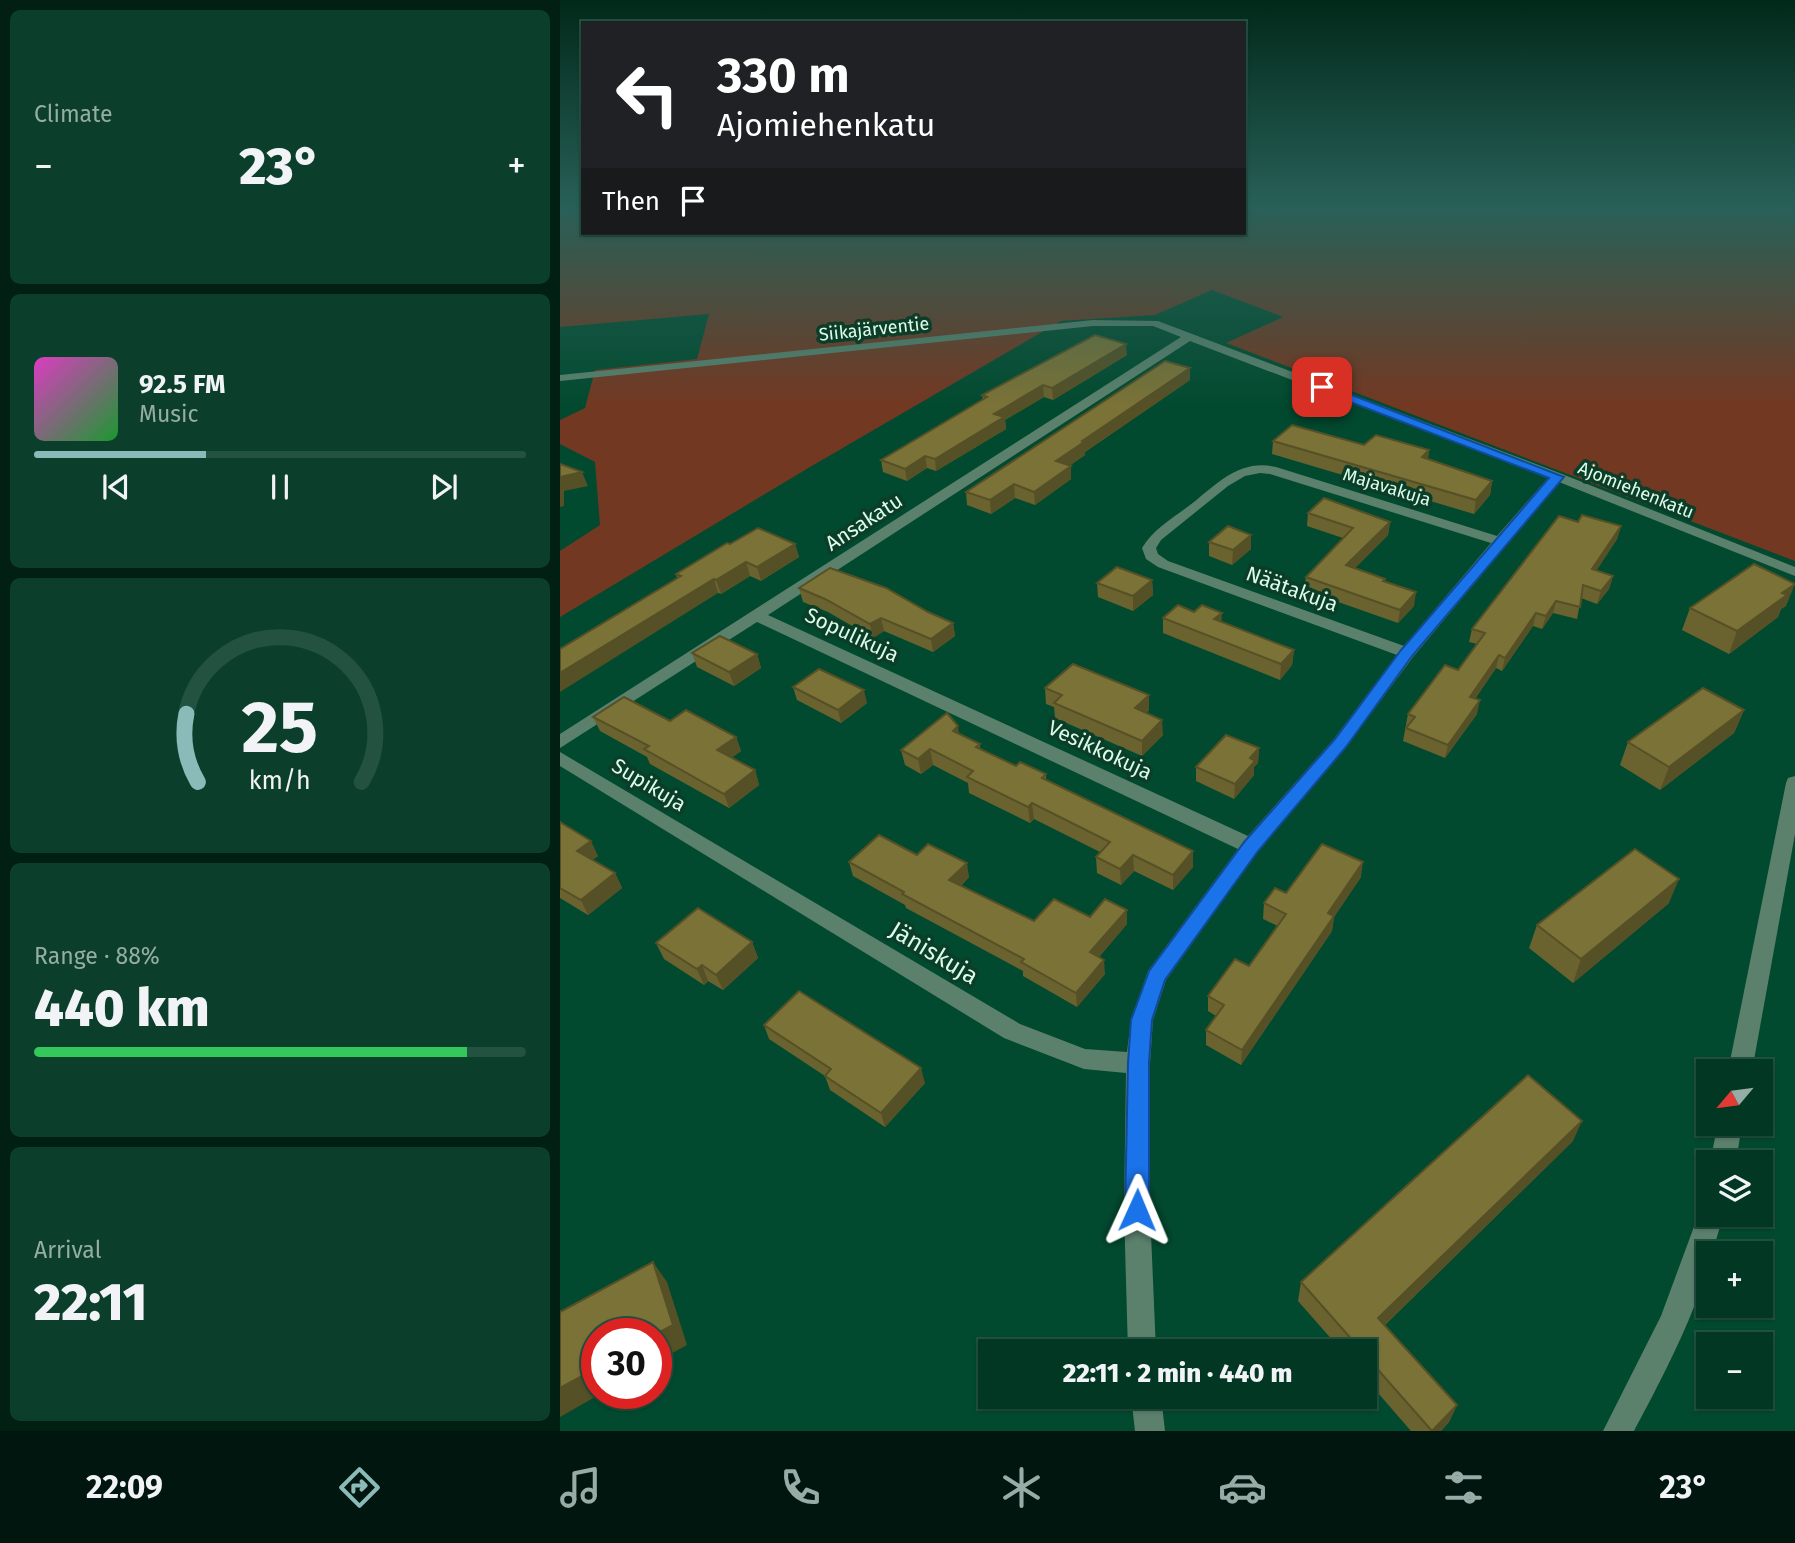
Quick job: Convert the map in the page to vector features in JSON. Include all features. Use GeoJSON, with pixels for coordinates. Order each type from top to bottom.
{"type":"FeatureCollection","features":[{"type":"Feature","properties":{"kind":"street","name":"Siikajärventie"},"geometry":{"type":"LineString","coordinates":[[560,378],[1093,324],[1149,322],[1190,336]]}},
{"type":"Feature","properties":{"kind":"street","name":"Ajomiehenkatu"},"geometry":{"type":"LineString","coordinates":[[1190,336],[1558,477],[1795,572]]}},
{"type":"Feature","properties":{"kind":"street","name":"Ansakatu"},"geometry":{"type":"LineString","coordinates":[[560,742],[1190,336]]}},
{"type":"Feature","properties":{"kind":"street","name":"Majavakuja"},"geometry":{"type":"LineString","coordinates":[[1163,564],[1149,552],[1156,537],[1231,477],[1262,469],[1501,542]]}},
{"type":"Feature","properties":{"kind":"street"},"geometry":{"type":"LineString","coordinates":[[1142,1339],[1137,1210],[1138,1063],[1142,1020],[1156,977],[1251,846],[1340,743],[1407,653],[1558,477]]}},
{"type":"Feature","properties":{"kind":"street","name":"Näätakuja"},"geometry":{"type":"LineString","coordinates":[[1163,564],[1407,653]]}},
{"type":"Feature","properties":{"kind":"street","name":"Sopulikuja"},"geometry":{"type":"LineString","coordinates":[[757,616],[929,695]]}},
{"type":"Feature","properties":{"kind":"street","name":"Vesikkokuja"},"geometry":{"type":"LineString","coordinates":[[929,695],[1251,846]]}},
{"type":"Feature","properties":{"kind":"street","name":"Supikuja"},"geometry":{"type":"LineString","coordinates":[[560,758],[715,851]]}},
{"type":"Feature","properties":{"kind":"street"},"geometry":{"type":"LineString","coordinates":[[1742,1059],[1795,783]]}},
{"type":"Feature","properties":{"kind":"street","name":"Jäniskuja"},"geometry":{"type":"LineString","coordinates":[[715,851],[1012,1031],[1084,1059],[1138,1063]]}},
{"type":"Feature","properties":{"kind":"street"},"geometry":{"type":"LineString","coordinates":[[1618,1431],[1647,1378],[1694,1272],[1707,1227]]}},
{"type":"Feature","properties":{"kind":"street"},"geometry":{"type":"LineString","coordinates":[[1147,1409],[1150,1431]]}},
{"type":"Feature","properties":{"kind":"shaded area"},"geometry":{"type":"Polygon","coordinates":[[[560,273],[1795,273],[1795,561],[1226,343],[1283,317],[1212,290],[1155,315],[1061,321],[560,617],[560,551],[600,525],[595,462],[560,444],[560,420],[585,408],[595,370],[697,359],[709,314],[560,327],[560,273]]]}},
{"type":"Feature","properties":{"kind":"building"},"geometry":{"type":"Polygon","coordinates":[[[1095,335],[1126,344],[1052,388],[1043,385],[994,414],[1004,417],[935,459],[925,456],[905,469],[881,460],[987,397],[982,395],[1095,335]]]}},
{"type":"Feature","properties":{"kind":"building"},"geometry":{"type":"Polygon","coordinates":[[[1165,361],[1190,368],[1056,461],[1071,466],[1034,492],[1014,484],[990,500],[966,492],[1165,361]]]}},
{"type":"Feature","properties":{"kind":"building"},"geometry":{"type":"Polygon","coordinates":[[[1292,425],[1364,445],[1376,435],[1429,450],[1422,457],[1492,481],[1476,500],[1273,441],[1292,425]]]}},
{"type":"Feature","properties":{"kind":"building"},"geometry":{"type":"Polygon","coordinates":[[[560,464],[582,472],[560,477],[560,464]]]}},
{"type":"Feature","properties":{"kind":"building"},"geometry":{"type":"Polygon","coordinates":[[[1324,498],[1390,522],[1346,565],[1416,592],[1400,610],[1306,577],[1353,528],[1308,513],[1324,498]]]}},
{"type":"Feature","properties":{"kind":"building"},"geometry":{"type":"Polygon","coordinates":[[[1582,515],[1621,526],[1592,569],[1613,576],[1601,591],[1583,585],[1580,607],[1556,601],[1546,616],[1536,613],[1505,658],[1499,655],[1470,697],[1480,700],[1448,745],[1406,728],[1415,717],[1408,714],[1445,665],[1458,670],[1485,633],[1472,629],[1559,516],[1578,522],[1582,515]]]}},
{"type":"Feature","properties":{"kind":"building"},"geometry":{"type":"Polygon","coordinates":[[[1228,526],[1251,535],[1233,550],[1209,542],[1228,526]]]}},
{"type":"Feature","properties":{"kind":"building"},"geometry":{"type":"Polygon","coordinates":[[[758,528],[795,544],[757,567],[746,562],[714,579],[560,673],[560,649],[681,576],[676,574],[758,528]]]}},
{"type":"Feature","properties":{"kind":"building"},"geometry":{"type":"Polygon","coordinates":[[[1754,564],[1795,584],[1782,593],[1787,595],[1737,631],[1690,608],[1754,564]]]}},
{"type":"Feature","properties":{"kind":"building"},"geometry":{"type":"Polygon","coordinates":[[[1117,567],[1152,580],[1133,596],[1097,583],[1117,567]]]}},
{"type":"Feature","properties":{"kind":"building"},"geometry":{"type":"Polygon","coordinates":[[[830,568],[886,588],[953,623],[931,639],[881,618],[870,624],[799,588],[830,568]]]}},
{"type":"Feature","properties":{"kind":"building"},"geometry":{"type":"Polygon","coordinates":[[[1178,605],[1194,612],[1202,605],[1222,613],[1214,619],[1294,650],[1281,664],[1163,618],[1178,605]]]}},
{"type":"Feature","properties":{"kind":"building"},"geometry":{"type":"Polygon","coordinates":[[[720,636],[757,654],[729,672],[692,653],[720,636]]]}},
{"type":"Feature","properties":{"kind":"building"},"geometry":{"type":"Polygon","coordinates":[[[1073,664],[1149,695],[1135,708],[1162,720],[1142,741],[1054,703],[1062,695],[1045,688],[1073,664]]]}},
{"type":"Feature","properties":{"kind":"building"},"geometry":{"type":"Polygon","coordinates":[[[819,669],[864,690],[838,710],[793,687],[819,669]]]}},
{"type":"Feature","properties":{"kind":"building"},"geometry":{"type":"Polygon","coordinates":[[[1703,688],[1744,710],[1669,767],[1628,742],[1703,688]]]}},
{"type":"Feature","properties":{"kind":"building"},"geometry":{"type":"Polygon","coordinates":[[[624,697],[670,721],[686,710],[736,737],[717,750],[755,770],[724,794],[644,749],[649,746],[593,717],[624,697]]]}},
{"type":"Feature","properties":{"kind":"building"},"geometry":{"type":"Polygon","coordinates":[[[947,713],[958,726],[953,731],[980,744],[976,747],[1016,766],[1020,762],[1046,774],[1042,778],[1193,851],[1173,875],[1133,855],[1120,869],[1096,857],[1110,842],[1032,803],[1028,807],[967,777],[973,771],[930,749],[918,759],[901,750],[947,713]]]}},
{"type":"Feature","properties":{"kind":"building"},"geometry":{"type":"Polygon","coordinates":[[[1226,735],[1259,748],[1250,758],[1255,761],[1235,784],[1196,767],[1226,735]]]}},
{"type":"Feature","properties":{"kind":"building"},"geometry":{"type":"Polygon","coordinates":[[[560,822],[591,841],[577,851],[615,873],[581,900],[560,888],[560,822]]]}},
{"type":"Feature","properties":{"kind":"building"},"geometry":{"type":"Polygon","coordinates":[[[879,835],[917,855],[928,844],[967,863],[949,880],[1034,921],[1054,899],[1090,917],[1105,899],[1127,910],[1090,952],[1104,960],[1076,993],[1021,962],[1024,959],[902,894],[904,892],[849,862],[879,835]]]}},
{"type":"Feature","properties":{"kind":"building"},"geometry":{"type":"Polygon","coordinates":[[[1322,844],[1363,862],[1328,913],[1334,916],[1242,1050],[1206,1030],[1224,1005],[1208,996],[1235,959],[1249,966],[1286,914],[1264,903],[1275,888],[1286,893],[1322,844]]]}},
{"type":"Feature","properties":{"kind":"building"},"geometry":{"type":"Polygon","coordinates":[[[1635,849],[1679,879],[1581,959],[1537,925],[1635,849]]]}},
{"type":"Feature","properties":{"kind":"building"},"geometry":{"type":"Polygon","coordinates":[[[698,908],[752,942],[716,975],[702,965],[697,969],[656,943],[698,908]]]}},
{"type":"Feature","properties":{"kind":"building"},"geometry":{"type":"Polygon","coordinates":[[[799,991],[921,1068],[881,1113],[825,1076],[831,1069],[764,1025],[799,991]]]}},
{"type":"Feature","properties":{"kind":"building"},"geometry":{"type":"Polygon","coordinates":[[[1528,1075],[1582,1121],[1378,1318],[1457,1405],[1432,1431],[1377,1369],[1377,1339],[1351,1339],[1301,1282],[1528,1075]]]}},
{"type":"Feature","properties":{"kind":"building"},"geometry":{"type":"Polygon","coordinates":[[[653,1262],[671,1318],[581,1318],[581,1377],[560,1388],[560,1312],[653,1262]]]}},
{"type":"Feature","properties":{"kind":"route"},"geometry":{"type":"LineString","coordinates":[[1137,1210],[1138,1063],[1142,1020],[1156,977],[1251,846],[1340,743],[1407,653],[1544,490],[1558,477],[1322,387]]}}]}
